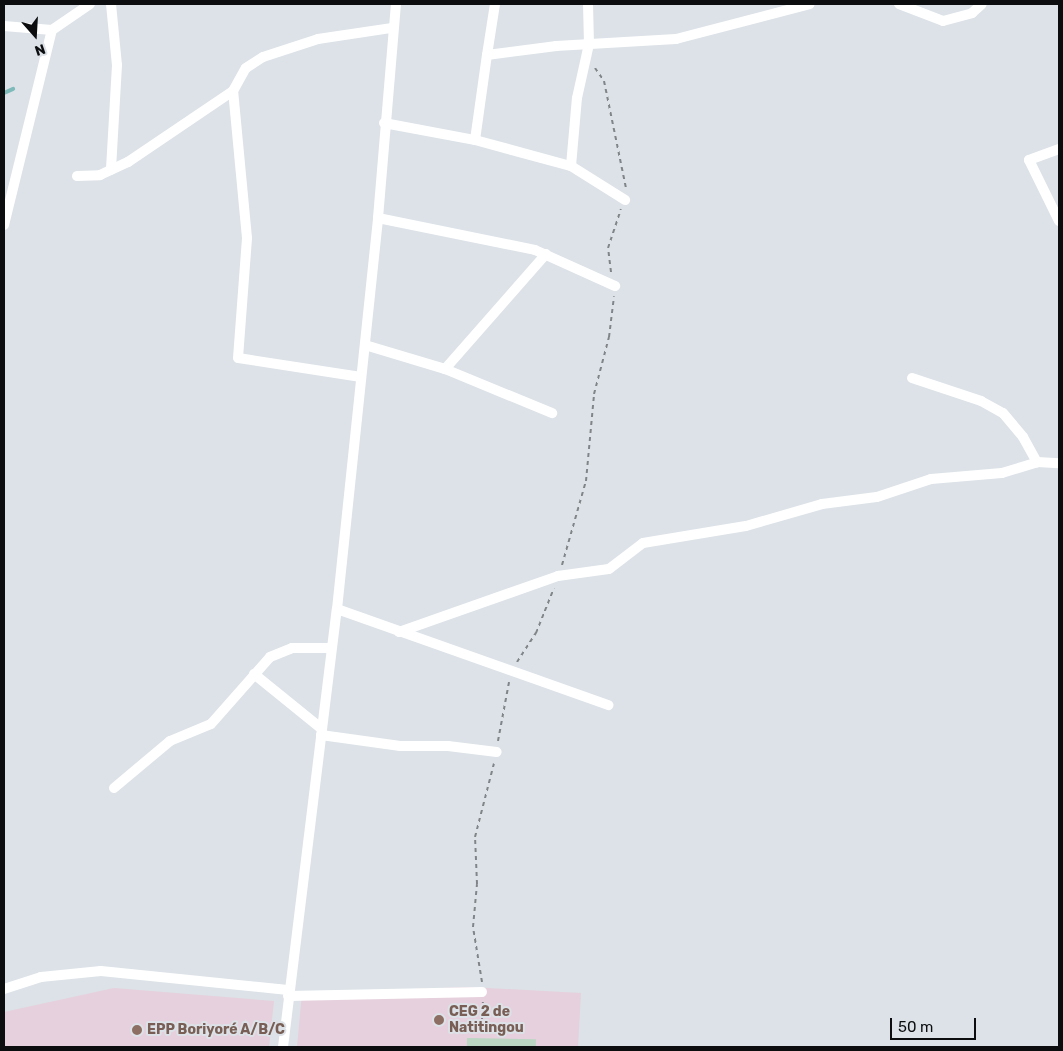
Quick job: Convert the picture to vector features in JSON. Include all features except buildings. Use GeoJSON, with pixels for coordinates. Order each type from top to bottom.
{"type":"FeatureCollection","features":[{"type":"Feature","properties":{"kind":"street"},"geometry":{"type":"LineString","coordinates":[[4,26],[52,30],[90,4]]}},
{"type":"Feature","properties":{"kind":"street"},"geometry":{"type":"LineString","coordinates":[[111,4],[117,66],[111,170]]}},
{"type":"Feature","properties":{"kind":"street"},"geometry":{"type":"LineString","coordinates":[[283,1047],[288,993],[337,609],[378,218],[384,123],[392,28],[396,4]]}},
{"type":"Feature","properties":{"kind":"street"},"geometry":{"type":"LineString","coordinates":[[474,140],[496,4]]}},
{"type":"Feature","properties":{"kind":"street"},"geometry":{"type":"LineString","coordinates":[[571,166],[577,98],[589,44],[588,4]]}},
{"type":"Feature","properties":{"kind":"street"},"geometry":{"type":"LineString","coordinates":[[487,55],[589,44],[676,39],[810,4]]}},
{"type":"Feature","properties":{"kind":"street"},"geometry":{"type":"LineString","coordinates":[[899,4],[943,22],[972,13],[982,4]]}},
{"type":"Feature","properties":{"kind":"street"},"geometry":{"type":"LineString","coordinates":[[77,176],[89,177],[111,170],[233,91],[246,68],[263,58],[318,39],[392,28]]}},
{"type":"Feature","properties":{"kind":"street"},"geometry":{"type":"LineString","coordinates":[[4,225],[52,30]]}},
{"type":"Feature","properties":{"kind":"street"},"geometry":{"type":"LineString","coordinates":[[233,91],[247,238],[238,358],[362,377]]}},
{"type":"Feature","properties":{"kind":"street"},"geometry":{"type":"LineString","coordinates":[[384,123],[474,140],[571,166],[625,200]]}},
{"type":"Feature","properties":{"kind":"street"},"geometry":{"type":"LineString","coordinates":[[1059,149],[1029,160],[1059,221]]}},
{"type":"Feature","properties":{"kind":"street"},"geometry":{"type":"LineString","coordinates":[[378,218],[546,254],[615,286]]}},
{"type":"Feature","properties":{"kind":"street"},"geometry":{"type":"LineString","coordinates":[[446,369],[546,254]]}},
{"type":"Feature","properties":{"kind":"street"},"geometry":{"type":"LineString","coordinates":[[365,345],[446,369],[552,413]]}},
{"type":"Feature","properties":{"kind":"street"},"geometry":{"type":"LineString","coordinates":[[912,378],[981,401],[1004,413],[1023,437],[1037,462]]}},
{"type":"Feature","properties":{"kind":"street"},"geometry":{"type":"LineString","coordinates":[[399,632],[558,576],[610,569],[643,543],[746,526],[822,504],[877,497],[931,479],[1002,473],[1037,462],[1059,463]]}},
{"type":"Feature","properties":{"kind":"street"},"geometry":{"type":"LineString","coordinates":[[337,609],[608,705]]}},
{"type":"Feature","properties":{"kind":"street"},"geometry":{"type":"LineString","coordinates":[[114,788],[170,741],[211,724],[254,674],[281,651],[331,648]]}},
{"type":"Feature","properties":{"kind":"street"},"geometry":{"type":"LineString","coordinates":[[254,674],[321,732],[400,746],[497,752]]}},
{"type":"Feature","properties":{"kind":"street"},"geometry":{"type":"LineString","coordinates":[[4,989],[41,977],[101,972],[288,993],[482,992]]}},
{"type":"Feature","properties":{"kind":"path"},"geometry":{"type":"LineString","coordinates":[[482,1019],[482,992],[473,927],[477,884],[475,837],[497,752],[511,672],[536,634],[558,576],[586,481],[594,394],[610,329],[615,286],[608,248],[625,200],[626,180],[604,81],[599,71],[585,61]]}},
{"type":"Feature","properties":{"kind":"shaded area","name":"CEG 2 de Natitingou"},"geometry":{"type":"Polygon","coordinates":[[[468,987],[581,993],[578,1047],[297,1047],[302,993],[468,987]]]}},
{"type":"Feature","properties":{"kind":"shaded area","name":"EPP Boriyoré A/B/C"},"geometry":{"type":"Polygon","coordinates":[[[114,988],[274,1001],[269,1047],[4,1047],[4,1012],[114,988]]]}},
{"type":"Feature","properties":{"kind":"green space"},"geometry":{"type":"Polygon","coordinates":[[[467,1038],[536,1039],[536,1047],[467,1047],[467,1038]]]}},
{"type":"Feature","properties":{"kind":"waterway"},"geometry":{"type":"LineString","coordinates":[[4,93],[13,89]]}},
{"type":"Feature","properties":{"kind":"place","name":"CEG 2 de Natitingou"},"geometry":{"type":"Point","coordinates":[439,1020]}},
{"type":"Feature","properties":{"kind":"place","name":"EPP Boriyoré A/B/C"},"geometry":{"type":"Point","coordinates":[137,1030]}}]}
